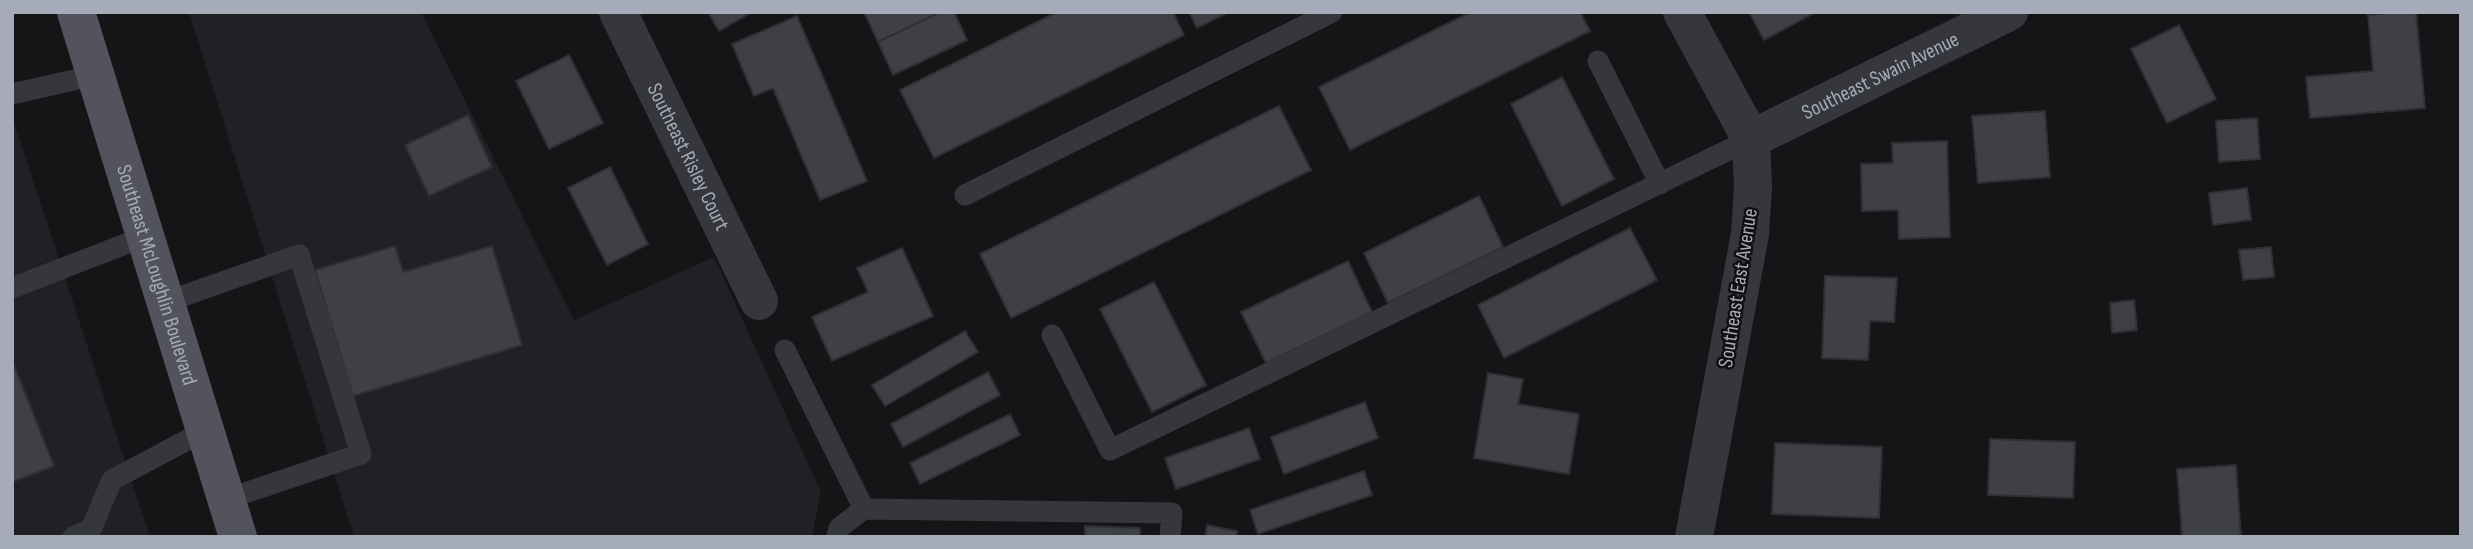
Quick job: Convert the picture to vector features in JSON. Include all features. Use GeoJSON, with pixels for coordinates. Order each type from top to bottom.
{"type":"FeatureCollection","features":[{"type":"Feature","properties":{"kind":"main road","name":"Southeast McLoughlin Boulevard"},"geometry":{"type":"LineString","coordinates":[[76,12],[238,537]]}},
{"type":"Feature","properties":{"kind":"street","name":"Southeast Risley Court"},"geometry":{"type":"LineString","coordinates":[[618,12],[759,301]]}},
{"type":"Feature","properties":{"kind":"street","name":"Southeast East Avenue"},"geometry":{"type":"LineString","coordinates":[[1682,12],[1751,139],[1754,188],[1751,234],[1694,537]]}},
{"type":"Feature","properties":{"kind":"street","name":"Southeast Swain Avenue"},"geometry":{"type":"LineString","coordinates":[[1751,139],[2009,12]]}},
{"type":"Feature","properties":{"kind":"lane"},"geometry":{"type":"LineString","coordinates":[[965,195],[1332,12]]}},
{"type":"Feature","properties":{"kind":"lane"},"geometry":{"type":"LineString","coordinates":[[1598,61],[1660,184]]}},
{"type":"Feature","properties":{"kind":"lane"},"geometry":{"type":"LineString","coordinates":[[12,94],[96,75]]}},
{"type":"Feature","properties":{"kind":"lane"},"geometry":{"type":"LineString","coordinates":[[1052,335],[1110,450],[1751,139]]}},
{"type":"Feature","properties":{"kind":"lane"},"geometry":{"type":"LineString","coordinates":[[12,289],[146,236]]}},
{"type":"Feature","properties":{"kind":"lane"},"geometry":{"type":"LineString","coordinates":[[166,302],[299,255],[361,454],[227,499]]}},
{"type":"Feature","properties":{"kind":"lane"},"geometry":{"type":"LineString","coordinates":[[785,350],[864,509]]}},
{"type":"Feature","properties":{"kind":"lane"},"geometry":{"type":"LineString","coordinates":[[73,537],[91,529],[112,480],[205,430]]}},
{"type":"Feature","properties":{"kind":"lane"},"geometry":{"type":"LineString","coordinates":[[837,537],[839,528],[864,509],[1172,513],[1170,537]]}},
{"type":"Feature","properties":{"kind":"shaded area"},"geometry":{"type":"Polygon","coordinates":[[[189,12],[421,12],[574,320],[714,257],[821,492],[812,537],[354,537],[189,12]]]}},
{"type":"Feature","properties":{"kind":"shaded area"},"geometry":{"type":"Polygon","coordinates":[[[12,116],[150,537],[12,537],[12,116]]]}},
{"type":"Feature","properties":{"kind":"building"},"geometry":{"type":"Polygon","coordinates":[[[708,12],[752,12],[719,31],[708,12]]]}},
{"type":"Feature","properties":{"kind":"building"},"geometry":{"type":"Polygon","coordinates":[[[864,12],[940,12],[878,42],[864,12]]]}},
{"type":"Feature","properties":{"kind":"building"},"geometry":{"type":"Polygon","coordinates":[[[940,12],[954,12],[967,40],[893,75],[878,42],[940,12]]]}},
{"type":"Feature","properties":{"kind":"building"},"geometry":{"type":"Polygon","coordinates":[[[1057,12],[1173,12],[1184,35],[934,158],[900,90],[1057,12]]]}},
{"type":"Feature","properties":{"kind":"building"},"geometry":{"type":"Polygon","coordinates":[[[1189,12],[1229,12],[1197,28],[1189,12]]]}},
{"type":"Feature","properties":{"kind":"building"},"geometry":{"type":"Polygon","coordinates":[[[1471,12],[1580,12],[1590,31],[1350,150],[1319,87],[1471,12]]]}},
{"type":"Feature","properties":{"kind":"building"},"geometry":{"type":"Polygon","coordinates":[[[1749,12],[1816,12],[1764,40],[1749,12]]]}},
{"type":"Feature","properties":{"kind":"building"},"geometry":{"type":"Polygon","coordinates":[[[2416,12],[2425,108],[2310,118],[2306,77],[2373,71],[2368,15],[2416,12]]]}},
{"type":"Feature","properties":{"kind":"building"},"geometry":{"type":"Polygon","coordinates":[[[797,16],[867,181],[820,200],[773,88],[754,96],[732,44],[797,16]]]}},
{"type":"Feature","properties":{"kind":"building"},"geometry":{"type":"Polygon","coordinates":[[[2179,25],[2216,99],[2167,123],[2131,49],[2179,25]]]}},
{"type":"Feature","properties":{"kind":"building"},"geometry":{"type":"Polygon","coordinates":[[[569,55],[603,123],[549,149],[516,81],[569,55]]]}},
{"type":"Feature","properties":{"kind":"building"},"geometry":{"type":"Polygon","coordinates":[[[1562,77],[1614,179],[1562,206],[1511,104],[1562,77]]]}},
{"type":"Feature","properties":{"kind":"building"},"geometry":{"type":"Polygon","coordinates":[[[1279,106],[1311,170],[1011,318],[980,254],[1279,106]]]}},
{"type":"Feature","properties":{"kind":"building"},"geometry":{"type":"Polygon","coordinates":[[[2045,111],[2050,177],[1978,183],[1972,116],[2045,111]]]}},
{"type":"Feature","properties":{"kind":"building"},"geometry":{"type":"Polygon","coordinates":[[[468,115],[492,167],[429,196],[405,145],[468,115]]]}},
{"type":"Feature","properties":{"kind":"building"},"geometry":{"type":"Polygon","coordinates":[[[2257,118],[2260,159],[2219,162],[2216,121],[2257,118]]]}},
{"type":"Feature","properties":{"kind":"building"},"geometry":{"type":"Polygon","coordinates":[[[1947,141],[1950,237],[1899,239],[1898,210],[1862,211],[1861,164],[1893,163],[1892,143],[1947,141]]]}},
{"type":"Feature","properties":{"kind":"building"},"geometry":{"type":"Polygon","coordinates":[[[610,167],[648,244],[607,265],[568,188],[610,167]]]}},
{"type":"Feature","properties":{"kind":"building"},"geometry":{"type":"Polygon","coordinates":[[[2247,188],[2251,220],[2213,225],[2209,193],[2247,188]]]}},
{"type":"Feature","properties":{"kind":"building"},"geometry":{"type":"Polygon","coordinates":[[[1479,196],[1503,247],[1388,303],[1364,253],[1479,196]]]}},
{"type":"Feature","properties":{"kind":"building"},"geometry":{"type":"Polygon","coordinates":[[[1630,228],[1657,280],[1504,358],[1478,305],[1630,228]]]}},
{"type":"Feature","properties":{"kind":"building"},"geometry":{"type":"Polygon","coordinates":[[[395,246],[403,272],[492,246],[522,345],[353,396],[315,270],[395,246]]]}},
{"type":"Feature","properties":{"kind":"building"},"geometry":{"type":"Polygon","coordinates":[[[2271,247],[2274,277],[2243,280],[2239,250],[2271,247]]]}},
{"type":"Feature","properties":{"kind":"building"},"geometry":{"type":"Polygon","coordinates":[[[902,248],[933,316],[832,361],[812,317],[868,292],[857,268],[902,248]]]}},
{"type":"Feature","properties":{"kind":"building"},"geometry":{"type":"Polygon","coordinates":[[[1348,261],[1372,312],[1266,363],[1241,312],[1348,261]]]}},
{"type":"Feature","properties":{"kind":"building"},"geometry":{"type":"Polygon","coordinates":[[[1825,276],[1897,278],[1894,322],[1870,321],[1868,360],[1822,358],[1825,276]]]}},
{"type":"Feature","properties":{"kind":"building"},"geometry":{"type":"Polygon","coordinates":[[[1154,282],[1206,385],[1152,412],[1100,309],[1154,282]]]}},
{"type":"Feature","properties":{"kind":"building"},"geometry":{"type":"Polygon","coordinates":[[[2134,300],[2137,330],[2112,333],[2110,303],[2134,300]]]}},
{"type":"Feature","properties":{"kind":"building"},"geometry":{"type":"Polygon","coordinates":[[[965,331],[978,352],[885,406],[872,385],[965,331]]]}},
{"type":"Feature","properties":{"kind":"building"},"geometry":{"type":"Polygon","coordinates":[[[12,360],[54,466],[12,482],[12,360]]]}},
{"type":"Feature","properties":{"kind":"building"},"geometry":{"type":"Polygon","coordinates":[[[988,372],[1000,395],[903,447],[891,424],[988,372]]]}},
{"type":"Feature","properties":{"kind":"building"},"geometry":{"type":"Polygon","coordinates":[[[1488,373],[1523,379],[1518,404],[1579,414],[1569,474],[1474,458],[1488,373]]]}},
{"type":"Feature","properties":{"kind":"building"},"geometry":{"type":"Polygon","coordinates":[[[1365,402],[1378,438],[1284,474],[1271,437],[1365,402]]]}},
{"type":"Feature","properties":{"kind":"building"},"geometry":{"type":"Polygon","coordinates":[[[1010,414],[1020,435],[920,484],[910,463],[1010,414]]]}},
{"type":"Feature","properties":{"kind":"building"},"geometry":{"type":"Polygon","coordinates":[[[1249,428],[1260,459],[1176,489],[1165,458],[1249,428]]]}},
{"type":"Feature","properties":{"kind":"building"},"geometry":{"type":"Polygon","coordinates":[[[1990,439],[2075,442],[2073,498],[1988,495],[1990,439]]]}},
{"type":"Feature","properties":{"kind":"building"},"geometry":{"type":"Polygon","coordinates":[[[1775,443],[1882,447],[1879,518],[1772,514],[1775,443]]]}},
{"type":"Feature","properties":{"kind":"building"},"geometry":{"type":"Polygon","coordinates":[[[2236,465],[2241,537],[2182,537],[2177,469],[2236,465]]]}},
{"type":"Feature","properties":{"kind":"building"},"geometry":{"type":"Polygon","coordinates":[[[1364,471],[1372,495],[1258,534],[1250,510],[1364,471]]]}},
{"type":"Feature","properties":{"kind":"building"},"geometry":{"type":"Polygon","coordinates":[[[1207,525],[1237,531],[1236,537],[1205,537],[1207,525]]]}},
{"type":"Feature","properties":{"kind":"building"},"geometry":{"type":"Polygon","coordinates":[[[1085,526],[1140,528],[1140,537],[1085,537],[1085,526]]]}}]}
